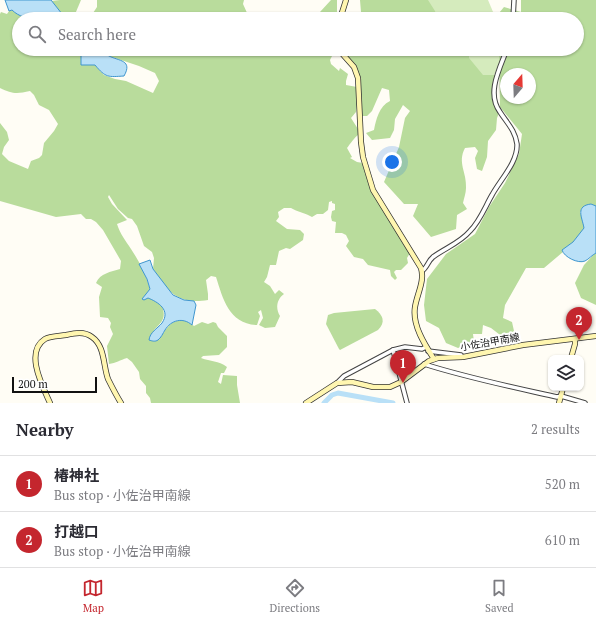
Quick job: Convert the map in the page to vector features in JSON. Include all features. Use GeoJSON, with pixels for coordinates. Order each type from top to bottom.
{"type":"FeatureCollection","features":[{"type":"Feature","properties":{"kind":"street"},"geometry":{"type":"LineString","coordinates":[[342,12],[346,0]]}},
{"type":"Feature","properties":{"kind":"street"},"geometry":{"type":"LineString","coordinates":[[514,0],[514,12]]}},
{"type":"Feature","properties":{"kind":"street"},"geometry":{"type":"LineString","coordinates":[[344,56],[354,68],[358,78],[363,157],[373,190],[413,253],[422,271],[422,279],[414,311],[419,330],[427,349],[434,359]]}},
{"type":"Feature","properties":{"kind":"street"},"geometry":{"type":"LineString","coordinates":[[422,271],[425,269],[429,261],[462,240],[474,227],[513,161],[517,145],[515,135],[511,126],[499,111],[493,93],[505,56]]}},
{"type":"Feature","properties":{"kind":"street"},"geometry":{"type":"LineString","coordinates":[[50,403],[35,361],[36,350],[46,338],[82,332],[92,336],[99,344],[108,378],[121,403]]}},
{"type":"Feature","properties":{"kind":"street","name":"小佐治甲南線"},"geometry":{"type":"LineString","coordinates":[[337,383],[352,382],[380,388],[390,387],[401,382],[424,364],[434,359],[462,357],[516,346],[596,336]]}},
{"type":"Feature","properties":{"kind":"street"},"geometry":{"type":"LineString","coordinates":[[572,355],[575,339]]}},
{"type":"Feature","properties":{"kind":"street"},"geometry":{"type":"LineString","coordinates":[[306,403],[337,383],[344,376],[393,350],[405,347],[427,349],[462,357]]}},
{"type":"Feature","properties":{"kind":"street"},"geometry":{"type":"LineString","coordinates":[[393,350],[407,403]]}},
{"type":"Feature","properties":{"kind":"street"},"geometry":{"type":"LineString","coordinates":[[424,364],[452,373],[557,397],[561,396],[585,403]]}},
{"type":"Feature","properties":{"kind":"street"},"geometry":{"type":"LineString","coordinates":[[559,403],[562,391]]}},
{"type":"Feature","properties":{"kind":"green space"},"geometry":{"type":"Polygon","coordinates":[[[81,0],[76,12],[60,12],[51,1],[81,0]]]}},
{"type":"Feature","properties":{"kind":"green space"},"geometry":{"type":"Polygon","coordinates":[[[97,0],[244,0],[243,4],[247,12],[94,12],[97,7],[97,0]]]}},
{"type":"Feature","properties":{"kind":"green space"},"geometry":{"type":"Polygon","coordinates":[[[331,0],[337,0],[337,12],[320,12],[331,0]]]}},
{"type":"Feature","properties":{"kind":"green space"},"geometry":{"type":"Polygon","coordinates":[[[360,0],[428,0],[435,12],[361,12],[360,0]]]}},
{"type":"Feature","properties":{"kind":"green space"},"geometry":{"type":"Polygon","coordinates":[[[417,0],[488,0],[493,12],[424,12],[417,0]]]}},
{"type":"Feature","properties":{"kind":"green space"},"geometry":{"type":"Polygon","coordinates":[[[521,0],[596,0],[596,224],[587,205],[580,212],[587,227],[576,241],[544,268],[526,268],[505,305],[503,318],[512,322],[514,331],[508,341],[491,328],[483,325],[482,334],[473,334],[474,342],[458,348],[446,343],[439,328],[426,321],[424,305],[427,279],[446,254],[475,234],[489,207],[505,183],[519,154],[522,134],[500,107],[499,56],[584,56],[584,12],[521,12],[521,0]]]}},
{"type":"Feature","properties":{"kind":"green space"},"geometry":{"type":"Polygon","coordinates":[[[504,7],[521,12],[500,12],[504,7]]]}},
{"type":"Feature","properties":{"kind":"green space"},"geometry":{"type":"Polygon","coordinates":[[[12,10],[16,12],[12,12],[12,56],[81,56],[81,65],[95,65],[104,75],[126,81],[153,93],[159,81],[155,73],[109,56],[332,56],[330,60],[331,64],[339,71],[340,68],[348,74],[346,85],[357,87],[358,96],[356,112],[351,118],[358,129],[358,135],[347,148],[352,157],[350,158],[357,162],[363,163],[366,175],[410,253],[407,258],[408,263],[401,270],[396,270],[394,272],[397,278],[395,280],[391,276],[390,270],[368,265],[363,259],[354,257],[346,246],[349,241],[346,235],[342,233],[335,233],[336,222],[332,221],[331,217],[332,211],[335,210],[335,204],[332,203],[332,201],[329,202],[328,210],[323,214],[317,214],[312,217],[291,208],[284,208],[278,212],[279,217],[276,221],[287,229],[300,230],[304,234],[303,240],[290,249],[286,248],[279,251],[276,265],[270,265],[264,282],[270,286],[275,294],[279,290],[284,294],[280,298],[278,304],[280,316],[275,327],[265,328],[259,325],[263,318],[261,310],[258,312],[260,316],[257,325],[247,324],[234,315],[229,309],[221,294],[216,277],[211,276],[206,280],[208,300],[198,301],[181,298],[169,290],[153,269],[154,258],[152,252],[144,246],[137,226],[132,219],[128,218],[118,209],[109,195],[108,197],[112,204],[127,220],[117,224],[121,234],[140,264],[149,285],[150,290],[142,299],[148,297],[162,305],[164,316],[160,324],[154,330],[159,340],[169,325],[178,320],[188,322],[194,326],[202,322],[208,324],[213,322],[216,323],[227,336],[227,347],[219,355],[203,356],[201,358],[217,362],[227,367],[224,373],[221,373],[218,382],[221,384],[223,375],[237,376],[240,403],[151,403],[150,398],[146,393],[146,386],[140,379],[139,372],[132,362],[127,358],[109,364],[107,346],[113,334],[110,327],[111,323],[108,318],[100,317],[99,297],[102,287],[96,283],[103,275],[120,269],[121,261],[103,230],[96,222],[91,219],[86,219],[81,214],[56,217],[0,201],[0,123],[7,132],[9,140],[4,147],[2,154],[9,161],[28,169],[31,161],[42,155],[44,143],[58,124],[49,110],[39,105],[34,95],[30,91],[15,93],[0,88],[0,14],[1,12],[7,14],[12,10]]]}},
{"type":"Feature","properties":{"kind":"green space"},"geometry":{"type":"Polygon","coordinates":[[[345,56],[469,56],[483,75],[497,75],[493,94],[499,113],[496,130],[488,141],[487,157],[482,171],[477,169],[475,158],[478,151],[475,147],[465,148],[462,158],[466,182],[463,203],[467,209],[457,215],[456,229],[431,237],[413,216],[418,204],[404,204],[384,182],[399,147],[405,118],[410,111],[403,105],[395,119],[394,130],[390,138],[372,140],[366,133],[374,130],[377,118],[383,106],[390,101],[389,90],[382,88],[372,111],[367,116],[361,116],[360,80],[345,56]]]}},
{"type":"Feature","properties":{"kind":"green space"},"geometry":{"type":"Polygon","coordinates":[[[460,56],[502,56],[493,78],[483,80],[460,56]]]}},
{"type":"Feature","properties":{"kind":"green space"},"geometry":{"type":"Polygon","coordinates":[[[596,252],[596,305],[581,298],[575,283],[584,265],[596,252]]]}},
{"type":"Feature","properties":{"kind":"green space"},"geometry":{"type":"Polygon","coordinates":[[[375,309],[382,316],[383,321],[378,330],[340,350],[326,324],[328,315],[334,313],[375,309]]]}},
{"type":"Feature","properties":{"kind":"water"},"geometry":{"type":"Polygon","coordinates":[[[5,0],[51,0],[60,12],[14,12],[12,10],[9,11],[5,0]]]}},
{"type":"Feature","properties":{"kind":"water"},"geometry":{"type":"Polygon","coordinates":[[[81,56],[109,56],[124,62],[127,67],[124,76],[114,77],[108,76],[95,65],[81,65],[81,56]]]}},
{"type":"Feature","properties":{"kind":"water"},"geometry":{"type":"Polygon","coordinates":[[[591,204],[596,206],[596,253],[585,261],[579,262],[565,255],[562,250],[573,242],[584,228],[581,210],[586,205],[591,204]]]}},
{"type":"Feature","properties":{"kind":"water"},"geometry":{"type":"Polygon","coordinates":[[[150,260],[153,269],[173,295],[184,300],[194,301],[196,305],[192,325],[181,320],[174,322],[170,324],[157,341],[149,340],[152,333],[162,323],[165,314],[164,310],[159,304],[148,298],[144,300],[142,299],[150,289],[147,279],[139,264],[150,260]]]}},
{"type":"Feature","properties":{"kind":"waterway"},"geometry":{"type":"LineString","coordinates":[[324,403],[332,395],[338,393],[393,403]]}},
{"type":"Feature","properties":{"kind":"place","name":"打越口"},"geometry":{"type":"Point","coordinates":[579,340]}},
{"type":"Feature","properties":{"kind":"place","name":"椿神社"},"geometry":{"type":"Point","coordinates":[403,383]}}]}
